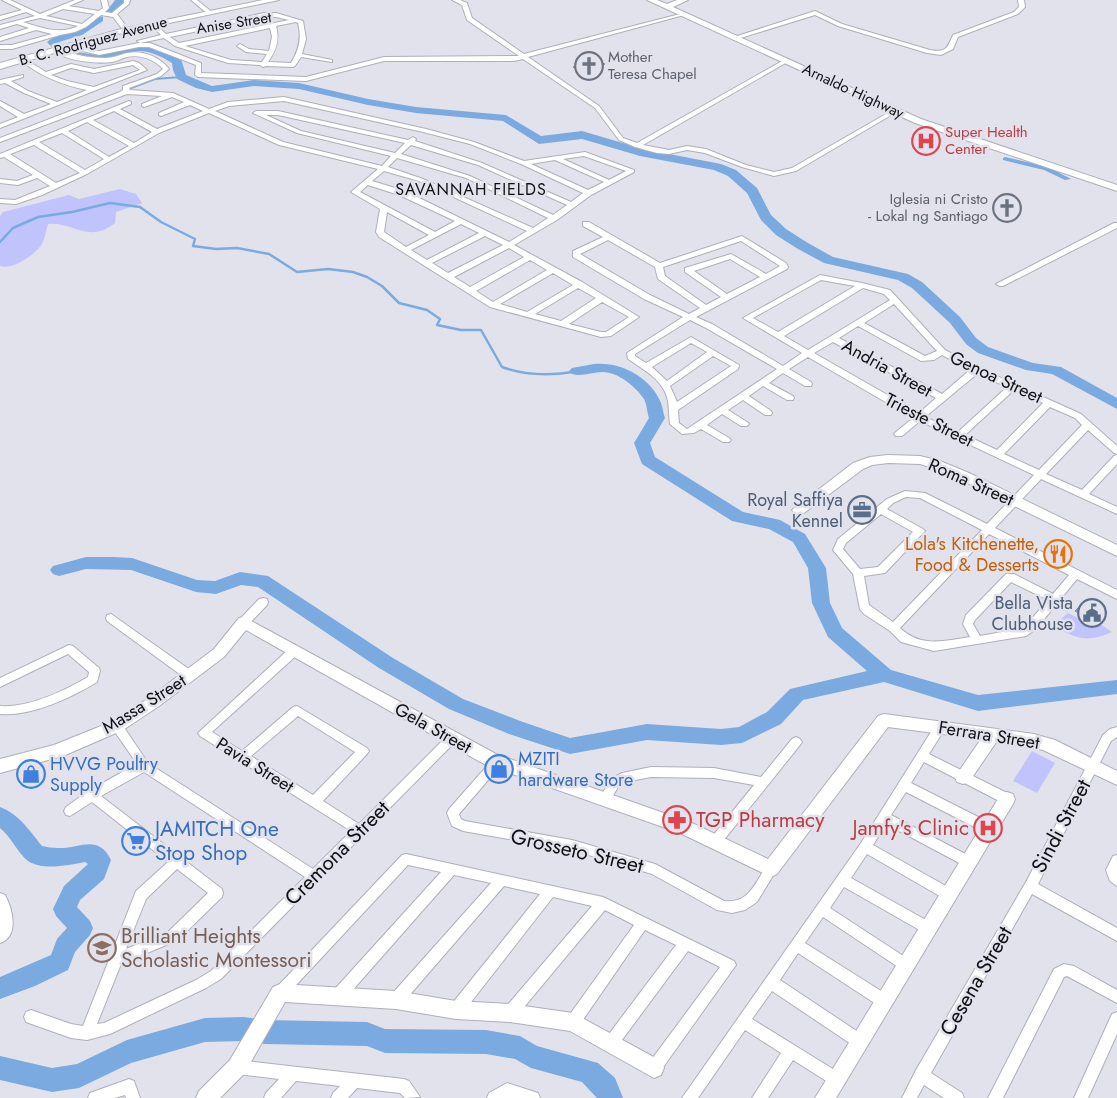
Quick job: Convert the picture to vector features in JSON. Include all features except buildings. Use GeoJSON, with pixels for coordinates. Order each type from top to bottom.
{"type":"FeatureCollection","features":[{"type":"Feature","properties":{"kind":"street"},"geometry":{"type":"LineString","coordinates":[[5,0],[40,16],[84,26]]}},
{"type":"Feature","properties":{"kind":"street"},"geometry":{"type":"LineString","coordinates":[[2,26],[40,16],[80,0]]}},
{"type":"Feature","properties":{"kind":"street"},"geometry":{"type":"LineString","coordinates":[[0,47],[7,48],[57,34],[70,34],[84,26],[106,8],[104,0]]}},
{"type":"Feature","properties":{"kind":"street"},"geometry":{"type":"LineString","coordinates":[[112,15],[127,3],[127,0]]}},
{"type":"Feature","properties":{"kind":"street"},"geometry":{"type":"LineString","coordinates":[[194,0],[210,13]]}},
{"type":"Feature","properties":{"kind":"street","name":"B. C. Rodriguez Avenue"},"geometry":{"type":"LineString","coordinates":[[0,66],[126,30],[275,0]]}},
{"type":"Feature","properties":{"kind":"street"},"geometry":{"type":"LineString","coordinates":[[455,0],[465,4],[469,20],[597,107],[621,139],[638,146],[669,152],[687,148],[706,151],[744,166],[774,174],[783,174],[794,170],[895,111]]}},
{"type":"Feature","properties":{"kind":"street","name":"Arnaldo Highway"},"geometry":{"type":"LineString","coordinates":[[651,0],[895,111],[945,131],[1117,188]]}},
{"type":"Feature","properties":{"kind":"street"},"geometry":{"type":"LineString","coordinates":[[667,7],[684,0]]}},
{"type":"Feature","properties":{"kind":"street"},"geometry":{"type":"LineString","coordinates":[[734,38],[815,12],[840,25],[926,51],[941,53],[949,50],[953,45],[955,36],[1016,13],[1022,8],[1021,0]]}},
{"type":"Feature","properties":{"kind":"street"},"geometry":{"type":"LineString","coordinates":[[0,7],[12,3]]}},
{"type":"Feature","properties":{"kind":"street"},"geometry":{"type":"LineString","coordinates":[[62,7],[112,15],[118,18],[126,30]]}},
{"type":"Feature","properties":{"kind":"street"},"geometry":{"type":"LineString","coordinates":[[0,18],[27,10]]}},
{"type":"Feature","properties":{"kind":"street"},"geometry":{"type":"LineString","coordinates":[[71,45],[76,48],[99,53],[139,45],[150,45],[199,64],[199,74],[306,79],[384,59],[514,58],[680,13]]}},
{"type":"Feature","properties":{"kind":"street","name":"Anise Street"},"geometry":{"type":"LineString","coordinates":[[129,43],[164,35],[268,15],[298,20],[301,23],[304,34],[300,54],[293,66],[263,65],[230,62],[177,45],[164,35],[153,24]]}},
{"type":"Feature","properties":{"kind":"street"},"geometry":{"type":"LineString","coordinates":[[177,45],[298,20]]}},
{"type":"Feature","properties":{"kind":"street"},"geometry":{"type":"LineString","coordinates":[[16,22],[57,34]]}},
{"type":"Feature","properties":{"kind":"street"},"geometry":{"type":"LineString","coordinates":[[263,65],[271,53],[275,38],[273,26]]}},
{"type":"Feature","properties":{"kind":"street"},"geometry":{"type":"LineString","coordinates":[[0,39],[36,28]]}},
{"type":"Feature","properties":{"kind":"street"},"geometry":{"type":"LineString","coordinates":[[240,46],[248,51],[271,53]]}},
{"type":"Feature","properties":{"kind":"street"},"geometry":{"type":"LineString","coordinates":[[56,50],[67,56],[100,60],[111,60],[140,54],[159,62],[166,69],[159,75],[125,88],[127,92]]}},
{"type":"Feature","properties":{"kind":"street"},"geometry":{"type":"LineString","coordinates":[[300,54],[330,60]]}},
{"type":"Feature","properties":{"kind":"street"},"geometry":{"type":"LineString","coordinates":[[23,60],[44,75],[65,84],[95,89],[171,95],[191,102],[281,144],[383,168],[421,180],[534,231]]}},
{"type":"Feature","properties":{"kind":"street"},"geometry":{"type":"LineString","coordinates":[[638,146],[786,61]]}},
{"type":"Feature","properties":{"kind":"street"},"geometry":{"type":"LineString","coordinates":[[0,126],[144,70],[137,64],[132,63],[90,71],[71,66],[44,75]]}},
{"type":"Feature","properties":{"kind":"street"},"geometry":{"type":"LineString","coordinates":[[3,82],[21,76]]}},
{"type":"Feature","properties":{"kind":"street"},"geometry":{"type":"LineString","coordinates":[[3,82],[57,104]]}},
{"type":"Feature","properties":{"kind":"street"},"geometry":{"type":"LineString","coordinates":[[0,140],[127,92]]}},
{"type":"Feature","properties":{"kind":"street"},"geometry":{"type":"LineString","coordinates":[[144,105],[171,95]]}},
{"type":"Feature","properties":{"kind":"street"},"geometry":{"type":"LineString","coordinates":[[0,201],[16,202],[55,186],[110,160],[156,132],[228,104],[284,99],[424,130],[472,143],[523,163],[588,193]]}},
{"type":"Feature","properties":{"kind":"street"},"geometry":{"type":"LineString","coordinates":[[161,114],[191,102]]}},
{"type":"Feature","properties":{"kind":"street"},"geometry":{"type":"LineString","coordinates":[[242,102],[256,113],[299,132],[396,155],[468,177],[554,218]]}},
{"type":"Feature","properties":{"kind":"street"},"geometry":{"type":"LineString","coordinates":[[0,103],[3,108],[24,117]]}},
{"type":"Feature","properties":{"kind":"street"},"geometry":{"type":"LineString","coordinates":[[2,154],[129,103]]}},
{"type":"Feature","properties":{"kind":"street"},"geometry":{"type":"LineString","coordinates":[[115,109],[156,132]]}},
{"type":"Feature","properties":{"kind":"street"},"geometry":{"type":"LineString","coordinates":[[256,113],[278,113],[410,142],[480,164],[572,205]]}},
{"type":"Feature","properties":{"kind":"street"},"geometry":{"type":"LineString","coordinates":[[88,120],[134,146]]}},
{"type":"Feature","properties":{"kind":"street"},"geometry":{"type":"LineString","coordinates":[[62,130],[110,160]]}},
{"type":"Feature","properties":{"kind":"street"},"geometry":{"type":"LineString","coordinates":[[424,130],[355,192],[356,195],[435,235]]}},
{"type":"Feature","properties":{"kind":"street"},"geometry":{"type":"LineString","coordinates":[[34,142],[85,173]]}},
{"type":"Feature","properties":{"kind":"street"},"geometry":{"type":"LineString","coordinates":[[2,154],[55,186]]}},
{"type":"Feature","properties":{"kind":"street"},"geometry":{"type":"LineString","coordinates":[[447,277],[534,231],[588,193],[632,171],[586,154],[523,163]]}},
{"type":"Feature","properties":{"kind":"street"},"geometry":{"type":"LineString","coordinates":[[556,158],[609,182]]}},
{"type":"Feature","properties":{"kind":"street"},"geometry":{"type":"LineString","coordinates":[[0,181],[18,183],[38,175]]}},
{"type":"Feature","properties":{"kind":"street"},"geometry":{"type":"LineString","coordinates":[[367,182],[402,192],[509,245],[635,317],[605,335],[494,305],[426,264],[380,232],[384,208]]}},
{"type":"Feature","properties":{"kind":"street"},"geometry":{"type":"LineString","coordinates":[[406,250],[462,222]]}},
{"type":"Feature","properties":{"kind":"street"},"geometry":{"type":"LineString","coordinates":[[586,224],[659,266],[662,277],[706,308]]}},
{"type":"Feature","properties":{"kind":"street"},"geometry":{"type":"LineString","coordinates":[[1000,284],[1117,225]]}},
{"type":"Feature","properties":{"kind":"street"},"geometry":{"type":"LineString","coordinates":[[426,264],[485,233]]}},
{"type":"Feature","properties":{"kind":"street"},"geometry":{"type":"LineString","coordinates":[[608,237],[576,255],[647,297],[709,326],[808,384]]}},
{"type":"Feature","properties":{"kind":"street"},"geometry":{"type":"LineString","coordinates":[[659,266],[742,238],[783,265],[784,268],[689,317],[631,353],[631,357],[646,367],[666,385],[672,397],[675,424],[685,432],[701,425],[783,369],[895,300]]}},
{"type":"Feature","properties":{"kind":"street"},"geometry":{"type":"LineString","coordinates":[[726,297],[688,270],[730,256],[766,277]]}},
{"type":"Feature","properties":{"kind":"street"},"geometry":{"type":"LineString","coordinates":[[469,291],[530,257]]}},
{"type":"Feature","properties":{"kind":"street"},"geometry":{"type":"LineString","coordinates":[[494,305],[554,270]]}},
{"type":"Feature","properties":{"kind":"street","name":"Genoa Street"},"geometry":{"type":"LineString","coordinates":[[746,318],[820,277],[884,290],[942,352],[976,370],[1078,416],[1117,451]]}},
{"type":"Feature","properties":{"kind":"street"},"geometry":{"type":"LineString","coordinates":[[528,314],[579,284]]}},
{"type":"Feature","properties":{"kind":"street"},"geometry":{"type":"LineString","coordinates":[[778,336],[862,285]]}},
{"type":"Feature","properties":{"kind":"street"},"geometry":{"type":"LineString","coordinates":[[563,324],[602,298]]}},
{"type":"Feature","properties":{"kind":"street","name":"Trieste Street"},"geometry":{"type":"LineString","coordinates":[[746,318],[919,417],[1117,511]]}},
{"type":"Feature","properties":{"kind":"street"},"geometry":{"type":"LineString","coordinates":[[858,322],[924,359],[931,358],[942,352]]}},
{"type":"Feature","properties":{"kind":"street","name":"Andria Street"},"geometry":{"type":"LineString","coordinates":[[833,338],[942,398]]}},
{"type":"Feature","properties":{"kind":"street"},"geometry":{"type":"LineString","coordinates":[[646,367],[692,339],[735,368],[674,409]]}},
{"type":"Feature","properties":{"kind":"street"},"geometry":{"type":"LineString","coordinates":[[666,385],[713,352]]}},
{"type":"Feature","properties":{"kind":"street"},"geometry":{"type":"LineString","coordinates":[[899,434],[976,370]]}},
{"type":"Feature","properties":{"kind":"street"},"geometry":{"type":"LineString","coordinates":[[763,383],[790,398]]}},
{"type":"Feature","properties":{"kind":"street"},"geometry":{"type":"LineString","coordinates":[[959,436],[1012,386]]}},
{"type":"Feature","properties":{"kind":"street"},"geometry":{"type":"LineString","coordinates":[[743,396],[768,413]]}},
{"type":"Feature","properties":{"kind":"street"},"geometry":{"type":"LineString","coordinates":[[998,455],[1049,402]]}},
{"type":"Feature","properties":{"kind":"street"},"geometry":{"type":"LineString","coordinates":[[722,410],[744,424]]}},
{"type":"Feature","properties":{"kind":"street"},"geometry":{"type":"LineString","coordinates":[[894,628],[1088,424]]}},
{"type":"Feature","properties":{"kind":"street"},"geometry":{"type":"LineString","coordinates":[[701,425],[726,440]]}},
{"type":"Feature","properties":{"kind":"street"},"geometry":{"type":"LineString","coordinates":[[1083,495],[1117,458]]}},
{"type":"Feature","properties":{"kind":"street","name":"Roma Street"},"geometry":{"type":"LineString","coordinates":[[799,510],[858,466],[870,461],[911,459],[935,464],[1117,551]]}},
{"type":"Feature","properties":{"kind":"street"},"geometry":{"type":"LineString","coordinates":[[1076,574],[1032,626],[1022,633],[934,647],[905,639],[894,628],[873,616],[864,606],[858,573],[838,550],[842,541],[890,501],[905,494],[922,495],[1117,594]]}},
{"type":"Feature","properties":{"kind":"street"},"geometry":{"type":"LineString","coordinates":[[858,573],[880,570],[920,531],[880,509]]}},
{"type":"Feature","properties":{"kind":"street"},"geometry":{"type":"LineString","coordinates":[[977,641],[968,624],[970,618],[1010,577],[1054,599]]}},
{"type":"Feature","properties":{"kind":"street","name":"Massa Street"},"geometry":{"type":"LineString","coordinates":[[0,766],[57,750],[117,726],[154,702],[219,653],[262,602]]}},
{"type":"Feature","properties":{"kind":"street"},"geometry":{"type":"LineString","coordinates":[[111,618],[189,675]]}},
{"type":"Feature","properties":{"kind":"street","name":"Gela Street"},"geometry":{"type":"LineString","coordinates":[[244,622],[497,762],[686,828],[771,869]]}},
{"type":"Feature","properties":{"kind":"street"},"geometry":{"type":"LineString","coordinates":[[0,683],[69,649],[92,667],[94,671],[92,679],[19,710],[9,712],[0,710]]}},
{"type":"Feature","properties":{"kind":"street","name":"Pavia Street"},"geometry":{"type":"LineString","coordinates":[[294,651],[204,733],[359,830]]}},
{"type":"Feature","properties":{"kind":"street"},"geometry":{"type":"LineString","coordinates":[[242,757],[297,710],[363,751],[314,802]]}},
{"type":"Feature","properties":{"kind":"street","name":"Ferrara Street"},"geometry":{"type":"LineString","coordinates":[[884,720],[1034,740],[1049,745],[1117,778]]}},
{"type":"Feature","properties":{"kind":"street","name":"Grosseto Street"},"geometry":{"type":"LineString","coordinates":[[497,762],[453,812],[456,822],[463,826],[572,845],[654,869],[722,906],[738,908],[750,902],[771,869],[884,720]]}},
{"type":"Feature","properties":{"kind":"street"},"geometry":{"type":"LineString","coordinates":[[117,726],[144,766],[314,876]]}},
{"type":"Feature","properties":{"kind":"street"},"geometry":{"type":"LineString","coordinates":[[689,1098],[866,847],[940,727]]}},
{"type":"Feature","properties":{"kind":"street","name":"Sindi Street"},"geometry":{"type":"LineString","coordinates":[[1030,886],[1110,735],[1117,732]]}},
{"type":"Feature","properties":{"kind":"street"},"geometry":{"type":"LineString","coordinates":[[963,777],[994,734]]}},
{"type":"Feature","properties":{"kind":"street","name":"Cremona Street"},"geometry":{"type":"LineString","coordinates":[[31,1017],[71,1031],[87,1033],[105,1029],[201,984],[216,975],[452,738]]}},
{"type":"Feature","properties":{"kind":"street"},"geometry":{"type":"LineString","coordinates":[[715,842],[796,742]]}},
{"type":"Feature","properties":{"kind":"street"},"geometry":{"type":"LineString","coordinates":[[824,1098],[1007,799],[922,756]]}},
{"type":"Feature","properties":{"kind":"street"},"geometry":{"type":"LineString","coordinates":[[70,811],[92,795],[144,766]]}},
{"type":"Feature","properties":{"kind":"street"},"geometry":{"type":"LineString","coordinates":[[605,799],[615,782],[628,776],[651,772],[714,772],[763,782]]}},
{"type":"Feature","properties":{"kind":"street"},"geometry":{"type":"LineString","coordinates":[[904,785],[988,828]]}},
{"type":"Feature","properties":{"kind":"street"},"geometry":{"type":"LineString","coordinates":[[92,795],[218,893],[173,936],[115,960]]}},
{"type":"Feature","properties":{"kind":"street"},"geometry":{"type":"LineString","coordinates":[[884,817],[969,862]]}},
{"type":"Feature","properties":{"kind":"street"},"geometry":{"type":"LineString","coordinates":[[866,847],[948,894]]}},
{"type":"Feature","properties":{"kind":"street"},"geometry":{"type":"LineString","coordinates":[[206,1098],[237,1067],[280,993],[406,858],[603,903],[729,966],[654,1068],[573,1022],[510,1013],[456,1010],[396,1000],[280,993]]}},
{"type":"Feature","properties":{"kind":"street"},"geometry":{"type":"LineString","coordinates":[[1117,860],[1112,869],[1112,874],[1117,880]]}},
{"type":"Feature","properties":{"kind":"street"},"geometry":{"type":"LineString","coordinates":[[87,1033],[141,895],[176,862]]}},
{"type":"Feature","properties":{"kind":"street"},"geometry":{"type":"LineString","coordinates":[[338,996],[452,869]]}},
{"type":"Feature","properties":{"kind":"street"},"geometry":{"type":"LineString","coordinates":[[842,879],[928,928]]}},
{"type":"Feature","properties":{"kind":"street"},"geometry":{"type":"LineString","coordinates":[[396,1000],[502,880]]}},
{"type":"Feature","properties":{"kind":"street"},"geometry":{"type":"LineString","coordinates":[[1030,886],[1117,935]]}},
{"type":"Feature","properties":{"kind":"street","name":"Cesena Street"},"geometry":{"type":"LineString","coordinates":[[909,1098],[1030,886]]}},
{"type":"Feature","properties":{"kind":"street"},"geometry":{"type":"LineString","coordinates":[[456,1010],[550,891]]}},
{"type":"Feature","properties":{"kind":"street"},"geometry":{"type":"LineString","coordinates":[[0,899],[7,914],[7,922],[0,937]]}},
{"type":"Feature","properties":{"kind":"street"},"geometry":{"type":"LineString","coordinates":[[510,1013],[603,903]]}},
{"type":"Feature","properties":{"kind":"street"},"geometry":{"type":"LineString","coordinates":[[821,909],[906,965]]}},
{"type":"Feature","properties":{"kind":"street"},"geometry":{"type":"LineString","coordinates":[[573,1022],[642,923]]}},
{"type":"Feature","properties":{"kind":"street"},"geometry":{"type":"LineString","coordinates":[[611,1043],[685,944]]}},
{"type":"Feature","properties":{"kind":"street"},"geometry":{"type":"LineString","coordinates":[[797,945],[884,1001]]}},
{"type":"Feature","properties":{"kind":"street"},"geometry":{"type":"LineString","coordinates":[[995,1098],[1059,973],[1069,970],[1117,997]]}},
{"type":"Feature","properties":{"kind":"street"},"geometry":{"type":"LineString","coordinates":[[771,982],[859,1041]]}},
{"type":"Feature","properties":{"kind":"street"},"geometry":{"type":"LineString","coordinates":[[1081,1098],[1117,1019]]}},
{"type":"Feature","properties":{"kind":"street"},"geometry":{"type":"LineString","coordinates":[[743,1021],[836,1079]]}},
{"type":"Feature","properties":{"kind":"street"},"geometry":{"type":"LineString","coordinates":[[759,1098],[791,1051]]}},
{"type":"Feature","properties":{"kind":"street"},"geometry":{"type":"LineString","coordinates":[[237,1067],[404,1086],[413,1096],[412,1098]]}},
{"type":"Feature","properties":{"kind":"street"},"geometry":{"type":"LineString","coordinates":[[271,1098],[293,1074]]}},
{"type":"Feature","properties":{"kind":"street"},"geometry":{"type":"LineString","coordinates":[[921,1075],[958,1098]]}},
{"type":"Feature","properties":{"kind":"street"},"geometry":{"type":"LineString","coordinates":[[338,1098],[354,1081]]}},
{"type":"Feature","properties":{"kind":"street"},"geometry":{"type":"LineString","coordinates":[[95,1098],[129,1086],[133,1098]]}},
{"type":"Feature","properties":{"kind":"street"},"geometry":{"type":"LineString","coordinates":[[494,1098],[507,1090],[534,1098]]}},
{"type":"Feature","properties":{"kind":"shaded area"},"geometry":{"type":"Polygon","coordinates":[[[120,189],[136,194],[142,203],[116,212],[115,223],[106,229],[89,232],[57,224],[48,224],[43,242],[34,253],[17,264],[5,267],[0,266],[0,216],[3,212],[69,195],[79,199],[120,189]]]}},
{"type":"Feature","properties":{"kind":"shaded area"},"geometry":{"type":"Polygon","coordinates":[[[1068,613],[1096,627],[1100,624],[1112,632],[1096,638],[1082,638],[1053,626],[1068,613]]]}},
{"type":"Feature","properties":{"kind":"shaded area"},"geometry":{"type":"Polygon","coordinates":[[[1032,751],[1055,763],[1037,793],[1013,781],[1032,751]]]}},
{"type":"Feature","properties":{"kind":"waterway"},"geometry":{"type":"LineString","coordinates":[[111,12],[120,0]]}},
{"type":"Feature","properties":{"kind":"waterway"},"geometry":{"type":"LineString","coordinates":[[99,19],[78,33],[60,37],[52,42],[63,50],[93,57],[107,57],[128,50],[146,48],[177,61],[181,77],[200,86],[212,89],[254,83],[299,86],[368,102],[416,110],[506,118],[539,140],[582,135],[640,152],[717,167],[732,173],[753,191],[766,217],[781,232],[803,246],[829,260],[903,277],[917,285],[955,320],[971,341],[983,350],[1031,367],[1056,370],[1117,404]]}},
{"type":"Feature","properties":{"kind":"waterway"},"geometry":{"type":"LineString","coordinates":[[131,88],[155,79],[181,77]]}},
{"type":"Feature","properties":{"kind":"waterway"},"geometry":{"type":"LineString","coordinates":[[1005,159],[1046,168],[1067,179]]}},
{"type":"Feature","properties":{"kind":"waterway"},"geometry":{"type":"LineString","coordinates":[[0,242],[13,228],[38,217],[72,212],[110,203],[140,207],[161,222],[195,239],[193,246],[216,249],[237,248],[269,254],[297,272],[328,269],[353,272],[367,277],[382,286],[399,303],[427,310],[440,319],[437,325],[461,330],[481,330],[502,367],[539,374],[577,371]]}},
{"type":"Feature","properties":{"kind":"waterway"},"geometry":{"type":"LineString","coordinates":[[577,371],[612,368],[629,377],[651,397],[657,418],[642,443],[648,460],[738,517],[774,524],[799,538],[817,568],[821,603],[835,632],[884,675]]}},
{"type":"Feature","properties":{"kind":"waterway"},"geometry":{"type":"LineString","coordinates":[[59,570],[86,563],[114,563],[132,564],[196,586],[216,588],[240,578],[262,581],[386,663],[456,704],[516,728],[570,746],[647,732],[721,737],[742,735],[774,718],[797,694],[884,675]]}},
{"type":"Feature","properties":{"kind":"waterway"},"geometry":{"type":"LineString","coordinates":[[884,675],[978,703],[1117,687]]}},
{"type":"Feature","properties":{"kind":"waterway"},"geometry":{"type":"LineString","coordinates":[[0,816],[16,829],[36,854],[59,858],[88,852],[100,860],[96,872],[72,893],[64,909],[82,928],[65,946],[60,962],[27,978],[0,988]]}},
{"type":"Feature","properties":{"kind":"waterway"},"geometry":{"type":"LineString","coordinates":[[0,1068],[52,1080],[79,1076],[127,1052],[205,1030],[244,1029],[265,1032],[367,1034],[385,1041],[486,1042],[520,1048],[531,1056],[589,1072],[606,1087],[610,1098]]}},
{"type":"Feature","properties":{"kind":"place","name":"Mother Teresa Chapel"},"geometry":{"type":"Point","coordinates":[589,66]}},
{"type":"Feature","properties":{"kind":"place","name":"Super Health Center"},"geometry":{"type":"Point","coordinates":[926,141]}},
{"type":"Feature","properties":{"kind":"place","name":"Iglesia ni Cristo - Lokal ng Santiago"},"geometry":{"type":"Point","coordinates":[1007,208]}},
{"type":"Feature","properties":{"kind":"place","name":"Royal Saffiya Kennel"},"geometry":{"type":"Point","coordinates":[862,510]}},
{"type":"Feature","properties":{"kind":"place","name":"Lola's Kitchenette, Food & Desserts"},"geometry":{"type":"Point","coordinates":[1058,554]}},
{"type":"Feature","properties":{"kind":"place","name":"Bella Vista Clubhouse"},"geometry":{"type":"Point","coordinates":[1092,613]}},
{"type":"Feature","properties":{"kind":"place","name":"MZITI hardware Store"},"geometry":{"type":"Point","coordinates":[499,769]}},
{"type":"Feature","properties":{"kind":"place","name":"HVVG Poultry Supply"},"geometry":{"type":"Point","coordinates":[31,774]}},
{"type":"Feature","properties":{"kind":"place","name":"TGP Pharmacy"},"geometry":{"type":"Point","coordinates":[677,820]}},
{"type":"Feature","properties":{"kind":"place","name":"Jamfy's Clinic"},"geometry":{"type":"Point","coordinates":[988,828]}},
{"type":"Feature","properties":{"kind":"place","name":"JAMITCH One Stop Shop"},"geometry":{"type":"Point","coordinates":[136,841]}},
{"type":"Feature","properties":{"kind":"place","name":"Brilliant Heights Scholastic Montessori"},"geometry":{"type":"Point","coordinates":[102,948]}},
{"type":"Feature","properties":{"kind":"district","name":"SAVANNAH FIELDS"},"geometry":{"type":"Point","coordinates":[471,189]}}]}
